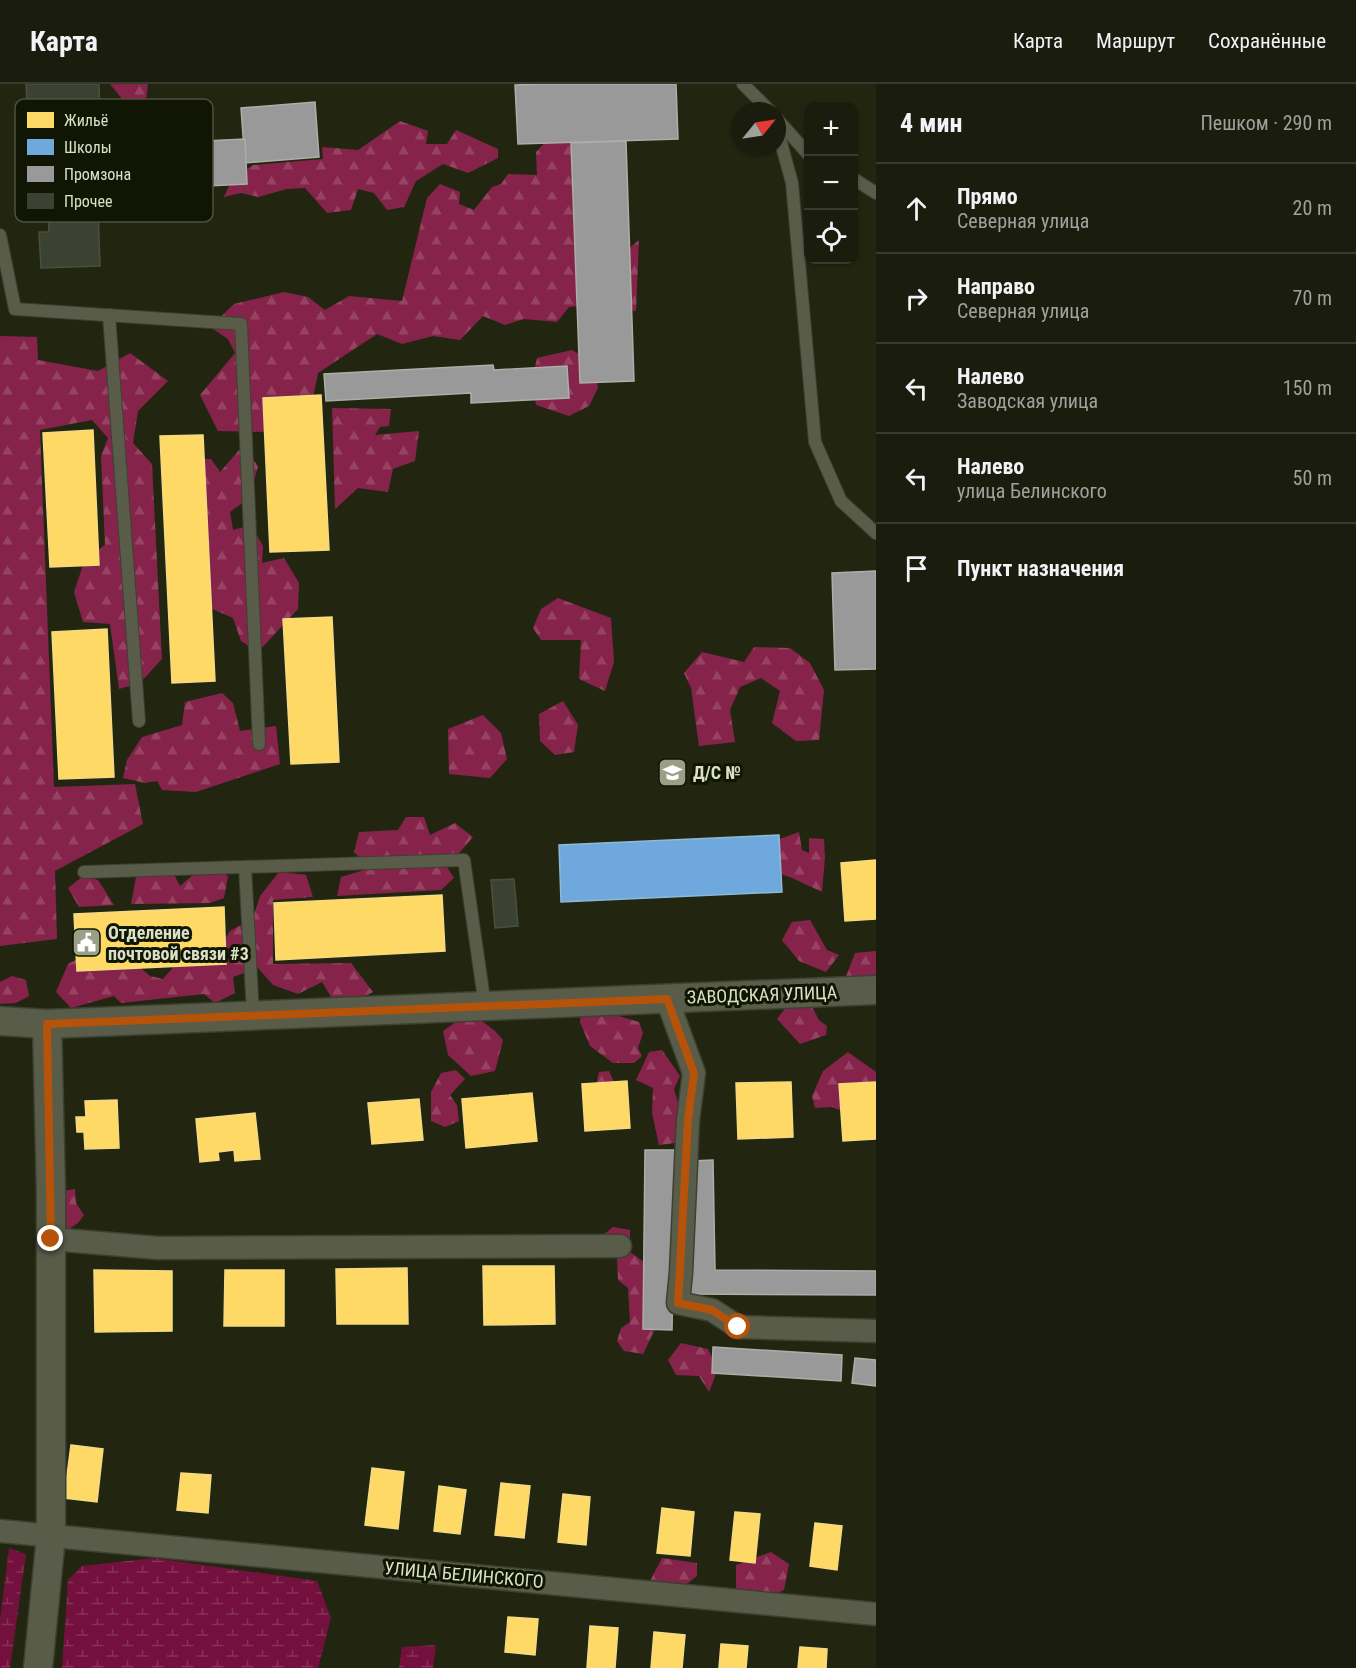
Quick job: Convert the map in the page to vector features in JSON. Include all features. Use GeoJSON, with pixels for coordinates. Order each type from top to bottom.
{"type":"FeatureCollection","features":[{"type":"Feature","properties":{"kind":"street","name":"ЗАВОДСКАЯ УЛИЦА"},"geometry":{"type":"LineString","coordinates":[[0,1021],[47,1024],[876,990]]}},
{"type":"Feature","properties":{"kind":"street"},"geometry":{"type":"LineString","coordinates":[[667,999],[694,1073],[688,1120],[678,1303],[712,1310],[738,1327],[876,1331]]}},
{"type":"Feature","properties":{"kind":"street"},"geometry":{"type":"LineString","coordinates":[[38,1668],[51,1536],[51,1239],[47,1024]]}},
{"type":"Feature","properties":{"kind":"street"},"geometry":{"type":"LineString","coordinates":[[51,1239],[158,1248],[620,1246]]}},
{"type":"Feature","properties":{"kind":"street","name":"УЛИЦА БЕЛИНСКОГО"},"geometry":{"type":"LineString","coordinates":[[0,1531],[876,1614]]}},
{"type":"Feature","properties":{"kind":"lane"},"geometry":{"type":"LineString","coordinates":[[743,84],[761,102]]}},
{"type":"Feature","properties":{"kind":"lane"},"geometry":{"type":"LineString","coordinates":[[786,129],[804,149]]}},
{"type":"Feature","properties":{"kind":"lane"},"geometry":{"type":"LineString","coordinates":[[784,156],[792,183],[815,442],[841,501],[876,533]]}},
{"type":"Feature","properties":{"kind":"lane"},"geometry":{"type":"LineString","coordinates":[[858,181],[876,192]]}},
{"type":"Feature","properties":{"kind":"lane"},"geometry":{"type":"LineString","coordinates":[[0,235],[15,309],[241,324],[259,744]]}},
{"type":"Feature","properties":{"kind":"lane"},"geometry":{"type":"LineString","coordinates":[[109,315],[139,720]]}},
{"type":"Feature","properties":{"kind":"lane"},"geometry":{"type":"LineString","coordinates":[[84,872],[464,860],[485,1006]]}},
{"type":"Feature","properties":{"kind":"lane"},"geometry":{"type":"LineString","coordinates":[[245,867],[253,1015]]}},
{"type":"Feature","properties":{"kind":"green space"},"geometry":{"type":"Polygon","coordinates":[[[110,84],[148,84],[146,99],[122,99],[110,84]]]}},
{"type":"Feature","properties":{"kind":"green space"},"geometry":{"type":"Polygon","coordinates":[[[400,121],[428,131],[426,144],[447,144],[456,130],[498,149],[498,158],[468,173],[443,164],[416,181],[404,207],[387,210],[374,193],[358,189],[351,210],[327,213],[305,188],[287,189],[258,197],[241,193],[224,197],[232,179],[253,165],[323,159],[322,147],[358,150],[400,121]]]}},
{"type":"Feature","properties":{"kind":"green space"},"geometry":{"type":"Polygon","coordinates":[[[574,134],[581,153],[607,267],[639,240],[636,311],[598,304],[569,307],[557,322],[524,319],[505,325],[483,316],[460,340],[433,336],[402,344],[377,334],[318,373],[312,402],[270,432],[218,431],[200,395],[235,353],[228,339],[210,327],[234,304],[284,292],[308,297],[325,310],[349,296],[402,301],[427,198],[440,184],[460,192],[459,204],[474,210],[492,187],[501,184],[508,174],[537,175],[536,152],[552,135],[574,134]]]}},
{"type":"Feature","properties":{"kind":"green space"},"geometry":{"type":"Polygon","coordinates":[[[0,336],[37,337],[38,360],[98,371],[130,353],[168,381],[138,411],[133,443],[152,464],[162,659],[140,683],[119,689],[110,624],[83,622],[74,592],[85,559],[105,545],[101,456],[108,438],[92,420],[40,430],[54,787],[135,784],[143,824],[55,871],[57,939],[0,946],[0,336]]]}},
{"type":"Feature","properties":{"kind":"green space"},"geometry":{"type":"Polygon","coordinates":[[[572,350],[595,363],[598,388],[589,406],[569,416],[536,405],[532,380],[537,358],[572,350]]]}},
{"type":"Feature","properties":{"kind":"green space"},"geometry":{"type":"Polygon","coordinates":[[[332,408],[391,409],[389,426],[380,427],[375,435],[419,431],[415,461],[393,469],[388,492],[358,488],[335,509],[332,408]]]}},
{"type":"Feature","properties":{"kind":"green space"},"geometry":{"type":"Polygon","coordinates":[[[240,449],[248,450],[258,467],[249,498],[230,512],[233,530],[251,525],[263,546],[262,563],[284,558],[299,583],[298,609],[258,652],[241,641],[233,618],[203,605],[193,459],[211,459],[220,472],[240,449]]]}},
{"type":"Feature","properties":{"kind":"green space"},"geometry":{"type":"Polygon","coordinates":[[[558,598],[611,618],[614,662],[605,691],[579,679],[581,640],[541,640],[533,628],[541,609],[558,598]]]}},
{"type":"Feature","properties":{"kind":"green space"},"geometry":{"type":"Polygon","coordinates":[[[754,647],[790,648],[810,663],[824,690],[819,740],[796,741],[772,723],[780,691],[761,678],[740,687],[730,710],[735,742],[699,746],[691,688],[684,673],[702,652],[744,662],[754,647]]]}},
{"type":"Feature","properties":{"kind":"green space"},"geometry":{"type":"Polygon","coordinates":[[[222,693],[233,703],[240,731],[276,726],[280,764],[196,792],[162,790],[157,781],[145,783],[123,778],[127,760],[142,737],[182,725],[185,702],[222,693]]]}},
{"type":"Feature","properties":{"kind":"green space"},"geometry":{"type":"Polygon","coordinates":[[[563,701],[578,725],[574,752],[555,755],[540,741],[539,714],[563,701]]]}},
{"type":"Feature","properties":{"kind":"green space"},"geometry":{"type":"Polygon","coordinates":[[[483,715],[501,733],[507,759],[490,778],[449,774],[448,729],[483,715]]]}},
{"type":"Feature","properties":{"kind":"green space"},"geometry":{"type":"Polygon","coordinates":[[[406,817],[424,817],[430,835],[455,823],[473,837],[447,867],[454,878],[441,890],[337,896],[341,877],[371,868],[354,852],[359,832],[398,830],[406,817]]]}},
{"type":"Feature","properties":{"kind":"green space"},"geometry":{"type":"Polygon","coordinates":[[[799,832],[802,850],[809,853],[809,838],[824,839],[822,892],[775,872],[774,841],[799,832]]]}},
{"type":"Feature","properties":{"kind":"green space"},"geometry":{"type":"Polygon","coordinates":[[[159,863],[168,863],[180,886],[194,874],[220,871],[228,876],[224,898],[210,903],[131,904],[136,877],[159,863]]]}},
{"type":"Feature","properties":{"kind":"green space"},"geometry":{"type":"Polygon","coordinates":[[[279,872],[306,875],[313,897],[273,900],[273,964],[351,963],[373,992],[351,1004],[331,997],[322,982],[298,994],[273,985],[258,968],[233,977],[235,993],[215,1003],[204,994],[121,1003],[114,996],[71,1008],[56,992],[68,964],[87,954],[135,963],[150,976],[163,979],[183,956],[215,954],[230,931],[253,918],[260,896],[279,872]]]}},
{"type":"Feature","properties":{"kind":"green space"},"geometry":{"type":"Polygon","coordinates":[[[83,876],[98,880],[114,905],[79,907],[68,888],[83,876]]]}},
{"type":"Feature","properties":{"kind":"green space"},"geometry":{"type":"Polygon","coordinates":[[[810,920],[827,950],[839,955],[826,972],[799,961],[782,940],[792,922],[810,920]]]}},
{"type":"Feature","properties":{"kind":"green space"},"geometry":{"type":"Polygon","coordinates":[[[876,951],[876,980],[859,985],[846,976],[855,953],[876,951]]]}},
{"type":"Feature","properties":{"kind":"green space"},"geometry":{"type":"Polygon","coordinates":[[[12,976],[26,980],[29,996],[16,1003],[0,1004],[0,982],[12,976]]]}},
{"type":"Feature","properties":{"kind":"green space"},"geometry":{"type":"Polygon","coordinates":[[[809,1001],[819,1020],[827,1026],[826,1035],[800,1044],[777,1019],[790,1002],[809,1001]]]}},
{"type":"Feature","properties":{"kind":"green space"},"geometry":{"type":"Polygon","coordinates":[[[602,1011],[639,1022],[643,1033],[638,1048],[642,1056],[634,1063],[613,1063],[590,1046],[580,1022],[581,1012],[602,1011]]]}},
{"type":"Feature","properties":{"kind":"green space"},"geometry":{"type":"Polygon","coordinates":[[[470,1012],[503,1040],[495,1071],[471,1076],[448,1055],[443,1031],[470,1012]]]}},
{"type":"Feature","properties":{"kind":"green space"},"geometry":{"type":"Polygon","coordinates":[[[662,1050],[680,1076],[674,1089],[679,1106],[675,1143],[659,1145],[652,1113],[653,1088],[636,1080],[649,1052],[662,1050]]]}},
{"type":"Feature","properties":{"kind":"green space"},"geometry":{"type":"Polygon","coordinates":[[[848,1052],[876,1072],[876,1097],[850,1114],[832,1107],[815,1108],[812,1096],[823,1071],[848,1052]]]}},
{"type":"Feature","properties":{"kind":"green space"},"geometry":{"type":"Polygon","coordinates":[[[456,1070],[465,1079],[450,1095],[457,1105],[459,1121],[445,1127],[431,1121],[431,1092],[441,1073],[456,1070]]]}},
{"type":"Feature","properties":{"kind":"green space"},"geometry":{"type":"Polygon","coordinates":[[[609,1071],[622,1099],[593,1099],[599,1072],[609,1071]]]}},
{"type":"Feature","properties":{"kind":"green space"},"geometry":{"type":"Polygon","coordinates":[[[75,1189],[76,1203],[84,1215],[78,1223],[64,1232],[62,1191],[75,1189]]]}},
{"type":"Feature","properties":{"kind":"green space"},"geometry":{"type":"Polygon","coordinates":[[[613,1227],[630,1230],[630,1252],[648,1265],[685,1300],[675,1315],[659,1313],[658,1323],[643,1354],[624,1351],[617,1341],[621,1328],[630,1322],[628,1288],[618,1280],[617,1257],[602,1236],[613,1227]]]}},
{"type":"Feature","properties":{"kind":"green space"},"geometry":{"type":"Polygon","coordinates":[[[681,1343],[708,1349],[718,1369],[709,1392],[699,1376],[676,1375],[668,1360],[681,1343]]]}},
{"type":"Feature","properties":{"kind":"green space"},"geometry":{"type":"Polygon","coordinates":[[[9,1548],[26,1554],[10,1668],[0,1668],[0,1620],[9,1548]]]}},
{"type":"Feature","properties":{"kind":"green space"},"geometry":{"type":"Polygon","coordinates":[[[771,1552],[789,1564],[784,1590],[764,1598],[755,1598],[736,1588],[736,1565],[771,1552]]]}},
{"type":"Feature","properties":{"kind":"green space"},"geometry":{"type":"Polygon","coordinates":[[[154,1558],[317,1581],[331,1618],[318,1668],[62,1668],[68,1580],[82,1566],[154,1558]]]}},
{"type":"Feature","properties":{"kind":"green space"},"geometry":{"type":"Polygon","coordinates":[[[662,1558],[697,1563],[697,1576],[683,1587],[649,1583],[662,1558]]]}},
{"type":"Feature","properties":{"kind":"green space"},"geometry":{"type":"Polygon","coordinates":[[[436,1645],[433,1668],[399,1668],[402,1647],[436,1645]]]}},
{"type":"Feature","properties":{"kind":"building: Жильё"},"geometry":{"type":"Polygon","coordinates":[[[321,395],[329,550],[270,552],[263,398],[321,395]]]}},
{"type":"Feature","properties":{"kind":"building: Жильё"},"geometry":{"type":"Polygon","coordinates":[[[93,430],[99,565],[50,567],[43,433],[93,430]]]}},
{"type":"Feature","properties":{"kind":"building: Жильё"},"geometry":{"type":"Polygon","coordinates":[[[203,435],[215,681],[172,683],[160,436],[203,435]]]}},
{"type":"Feature","properties":{"kind":"building: Жильё"},"geometry":{"type":"Polygon","coordinates":[[[332,617],[339,762],[291,764],[283,619],[332,617]]]}},
{"type":"Feature","properties":{"kind":"building: Жильё"},"geometry":{"type":"Polygon","coordinates":[[[107,629],[114,777],[59,779],[52,632],[107,629]]]}},
{"type":"Feature","properties":{"kind":"building: Жильё"},"geometry":{"type":"Polygon","coordinates":[[[876,860],[876,919],[845,921],[841,863],[876,860]]]}},
{"type":"Feature","properties":{"kind":"building: Жильё"},"geometry":{"type":"Polygon","coordinates":[[[442,895],[445,951],[276,960],[274,903],[442,895]]]}},
{"type":"Feature","properties":{"kind":"building: Жильё"},"geometry":{"type":"Polygon","coordinates":[[[224,907],[226,964],[77,971],[74,914],[224,907]]]}},
{"type":"Feature","properties":{"kind":"building: Жильё"},"geometry":{"type":"Polygon","coordinates":[[[627,1081],[630,1128],[585,1131],[582,1084],[627,1081]]]}},
{"type":"Feature","properties":{"kind":"building: Жильё"},"geometry":{"type":"Polygon","coordinates":[[[791,1082],[793,1137],[738,1139],[736,1083],[791,1082]]]}},
{"type":"Feature","properties":{"kind":"building: Жильё"},"geometry":{"type":"Polygon","coordinates":[[[876,1082],[876,1139],[843,1141],[839,1084],[876,1082]]]}},
{"type":"Feature","properties":{"kind":"building: Жильё"},"geometry":{"type":"Polygon","coordinates":[[[532,1093],[537,1141],[466,1148],[462,1099],[532,1093]]]}},
{"type":"Feature","properties":{"kind":"building: Жильё"},"geometry":{"type":"Polygon","coordinates":[[[419,1099],[423,1140],[372,1144],[368,1103],[419,1099]]]}},
{"type":"Feature","properties":{"kind":"building: Жильё"},"geometry":{"type":"Polygon","coordinates":[[[117,1100],[119,1148],[85,1149],[84,1132],[77,1132],[76,1117],[86,1117],[85,1101],[117,1100]]]}},
{"type":"Feature","properties":{"kind":"building: Жильё"},"geometry":{"type":"Polygon","coordinates":[[[255,1113],[260,1159],[235,1161],[234,1150],[218,1152],[219,1160],[200,1162],[196,1119],[255,1113]]]}},
{"type":"Feature","properties":{"kind":"building: Жильё"},"geometry":{"type":"Polygon","coordinates":[[[483,1266],[554,1266],[555,1324],[484,1325],[483,1266]]]}},
{"type":"Feature","properties":{"kind":"building: Жильё"},"geometry":{"type":"Polygon","coordinates":[[[407,1268],[408,1324],[337,1324],[336,1269],[407,1268]]]}},
{"type":"Feature","properties":{"kind":"building: Жильё"},"geometry":{"type":"Polygon","coordinates":[[[94,1270],[172,1271],[172,1331],[95,1332],[94,1270]]]}},
{"type":"Feature","properties":{"kind":"building: Жильё"},"geometry":{"type":"Polygon","coordinates":[[[225,1270],[284,1270],[284,1326],[224,1326],[225,1270]]]}},
{"type":"Feature","properties":{"kind":"building: Жильё"},"geometry":{"type":"Polygon","coordinates":[[[71,1445],[103,1449],[97,1502],[64,1498],[71,1445]]]}},
{"type":"Feature","properties":{"kind":"building: Жильё"},"geometry":{"type":"Polygon","coordinates":[[[372,1468],[404,1472],[398,1529],[365,1525],[372,1468]]]}},
{"type":"Feature","properties":{"kind":"building: Жильё"},"geometry":{"type":"Polygon","coordinates":[[[181,1473],[211,1475],[208,1513],[177,1510],[181,1473]]]}},
{"type":"Feature","properties":{"kind":"building: Жильё"},"geometry":{"type":"Polygon","coordinates":[[[501,1483],[530,1486],[524,1538],[495,1535],[501,1483]]]}},
{"type":"Feature","properties":{"kind":"building: Жильё"},"geometry":{"type":"Polygon","coordinates":[[[439,1486],[466,1490],[460,1534],[434,1531],[439,1486]]]}},
{"type":"Feature","properties":{"kind":"building: Жильё"},"geometry":{"type":"Polygon","coordinates":[[[563,1494],[590,1497],[586,1545],[558,1542],[563,1494]]]}},
{"type":"Feature","properties":{"kind":"building: Жильё"},"geometry":{"type":"Polygon","coordinates":[[[662,1508],[694,1512],[690,1556],[657,1553],[662,1508]]]}},
{"type":"Feature","properties":{"kind":"building: Жильё"},"geometry":{"type":"Polygon","coordinates":[[[735,1512],[760,1514],[755,1563],[730,1560],[735,1512]]]}},
{"type":"Feature","properties":{"kind":"building: Жильё"},"geometry":{"type":"Polygon","coordinates":[[[815,1523],[842,1526],[837,1570],[810,1566],[815,1523]]]}},
{"type":"Feature","properties":{"kind":"building: Жильё"},"geometry":{"type":"Polygon","coordinates":[[[508,1617],[538,1619],[535,1655],[505,1652],[508,1617]]]}},
{"type":"Feature","properties":{"kind":"building: Жильё"},"geometry":{"type":"Polygon","coordinates":[[[590,1626],[618,1628],[615,1668],[587,1668],[590,1626]]]}},
{"type":"Feature","properties":{"kind":"building: Жильё"},"geometry":{"type":"Polygon","coordinates":[[[654,1632],[685,1635],[682,1668],[651,1668],[654,1632]]]}},
{"type":"Feature","properties":{"kind":"building: Жильё"},"geometry":{"type":"Polygon","coordinates":[[[721,1644],[748,1646],[746,1668],[719,1668],[721,1644]]]}},
{"type":"Feature","properties":{"kind":"building: Жильё"},"geometry":{"type":"Polygon","coordinates":[[[800,1647],[827,1649],[826,1668],[798,1668],[800,1647]]]}},
{"type":"Feature","properties":{"kind":"building: Школы"},"geometry":{"type":"Polygon","coordinates":[[[779,835],[782,892],[561,902],[559,845],[779,835]]]}},
{"type":"Feature","properties":{"kind":"building: Промзона"},"geometry":{"type":"Polygon","coordinates":[[[676,84],[678,139],[518,144],[515,85],[676,84]]]}},
{"type":"Feature","properties":{"kind":"building: Промзона"},"geometry":{"type":"Polygon","coordinates":[[[315,102],[319,157],[245,163],[241,108],[315,102]]]}},
{"type":"Feature","properties":{"kind":"building: Промзона"},"geometry":{"type":"Polygon","coordinates":[[[245,139],[247,184],[213,186],[213,141],[245,139]]]}},
{"type":"Feature","properties":{"kind":"building: Промзона"},"geometry":{"type":"Polygon","coordinates":[[[626,141],[634,381],[580,383],[571,143],[626,141]]]}},
{"type":"Feature","properties":{"kind":"building: Промзона"},"geometry":{"type":"Polygon","coordinates":[[[493,365],[494,370],[567,366],[569,398],[471,403],[471,393],[326,401],[324,374],[493,365]]]}},
{"type":"Feature","properties":{"kind":"building: Промзона"},"geometry":{"type":"Polygon","coordinates":[[[876,571],[876,669],[835,670],[832,573],[876,571]]]}},
{"type":"Feature","properties":{"kind":"building: Промзона"},"geometry":{"type":"Polygon","coordinates":[[[645,1150],[675,1150],[672,1330],[643,1329],[645,1150]]]}},
{"type":"Feature","properties":{"kind":"building: Промзона"},"geometry":{"type":"Polygon","coordinates":[[[713,1160],[715,1270],[876,1271],[876,1295],[690,1294],[691,1161],[713,1160]]]}},
{"type":"Feature","properties":{"kind":"building: Промзона"},"geometry":{"type":"Polygon","coordinates":[[[713,1347],[842,1355],[841,1381],[712,1373],[713,1347]]]}},
{"type":"Feature","properties":{"kind":"building: Промзона"},"geometry":{"type":"Polygon","coordinates":[[[855,1358],[876,1360],[876,1386],[852,1383],[855,1358]]]}},
{"type":"Feature","properties":{"kind":"building: Прочее"},"geometry":{"type":"Polygon","coordinates":[[[26,84],[99,84],[99,99],[27,99],[26,84]]]}},
{"type":"Feature","properties":{"kind":"building: Прочее"},"geometry":{"type":"Polygon","coordinates":[[[49,222],[98,222],[100,266],[41,268],[39,232],[49,232],[49,222]]]}},
{"type":"Feature","properties":{"kind":"building: Прочее"},"geometry":{"type":"Polygon","coordinates":[[[514,879],[518,926],[495,928],[491,880],[514,879]]]}},
{"type":"Feature","properties":{"kind":"place","name":"Д/С №"},"geometry":{"type":"Point","coordinates":[672,773]}},
{"type":"Feature","properties":{"kind":"place","name":"Отделение почтовой связи #3"},"geometry":{"type":"Point","coordinates":[87,943]}},
{"type":"Feature","properties":{"kind":"route"},"geometry":{"type":"LineString","coordinates":[[51,1239],[47,1024],[667,999],[694,1073],[688,1120],[678,1303],[712,1310],[738,1327]]}}]}
